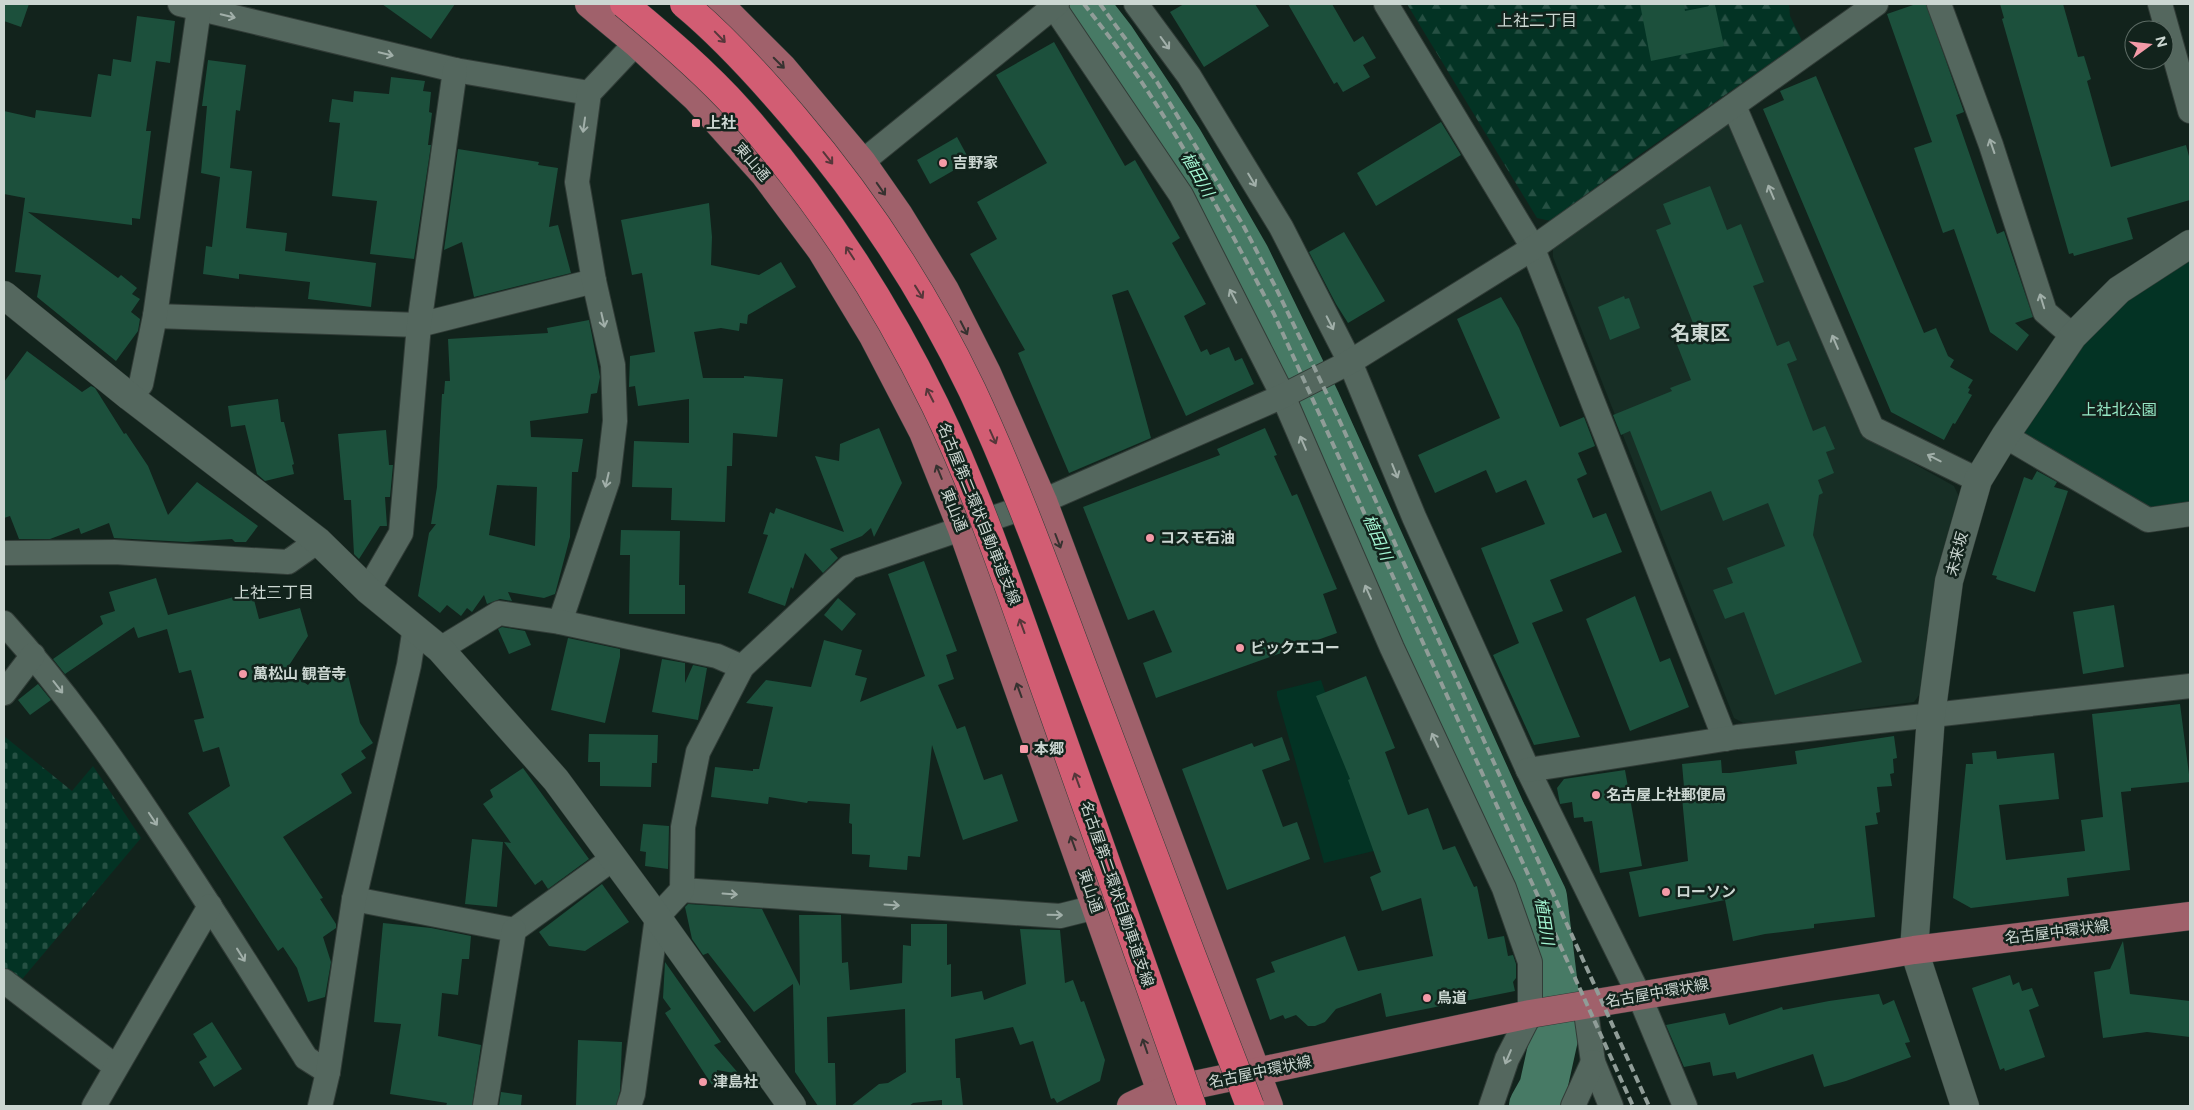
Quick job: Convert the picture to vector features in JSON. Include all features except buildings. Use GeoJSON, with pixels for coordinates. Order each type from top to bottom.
{"type":"FeatureCollection","features":[{"type":"Feature","properties":{"kind":"highway","name":"名古屋第二環状自動車道支線"},"geometry":{"type":"LineString","coordinates":[[624,4],[672,44],[738,109],[801,183],[851,254],[893,324],[936,407],[970,486],[1006,580],[1192,1106]]}},
{"type":"Feature","properties":{"kind":"highway"},"geometry":{"type":"LineString","coordinates":[[684,4],[700,17],[767,85],[828,157],[880,230],[927,304],[971,388],[1007,469],[1046,568],[1250,1106]]}},
{"type":"Feature","properties":{"kind":"highway"},"geometry":{"type":"LineString","coordinates":[[1112,877],[1207,1106]]}},
{"type":"Feature","properties":{"kind":"main road","name":"東山通"},"geometry":{"type":"LineString","coordinates":[[588,4],[636,43],[696,98],[765,175],[821,250],[873,336],[923,432],[962,529],[1164,1099]]}},
{"type":"Feature","properties":{"kind":"main road"},"geometry":{"type":"LineString","coordinates":[[719,4],[783,68],[862,162],[899,215],[945,290],[987,373],[1043,501],[1268,1106]]}},
{"type":"Feature","properties":{"kind":"main road","name":"名古屋中環状線"},"geometry":{"type":"LineString","coordinates":[[1131,1106],[1164,1099],[1256,1073],[1558,1009],[1914,950],[2190,916]]}},
{"type":"Feature","properties":{"kind":"street"},"geometry":{"type":"LineString","coordinates":[[862,162],[1054,4],[1181,195],[1289,393],[1392,648],[1504,888],[1530,962],[1593,1062],[1612,1106]]}},
{"type":"Feature","properties":{"kind":"street"},"geometry":{"type":"LineString","coordinates":[[1136,4],[1189,76],[1281,227],[1350,362],[1414,517],[1528,770],[1638,995],[1685,1106]]}},
{"type":"Feature","properties":{"kind":"street"},"geometry":{"type":"LineString","coordinates":[[1386,4],[1533,248],[1725,739]]}},
{"type":"Feature","properties":{"kind":"street"},"geometry":{"type":"LineString","coordinates":[[629,1106],[633,1094],[657,917],[682,890],[683,827],[698,752],[742,667],[849,567],[1043,501],[1289,393],[1350,362],[1533,248],[1876,4]]}},
{"type":"Feature","properties":{"kind":"street"},"geometry":{"type":"LineString","coordinates":[[1939,4],[1991,145],[2045,312],[2073,336]]}},
{"type":"Feature","properties":{"kind":"street"},"geometry":{"type":"LineString","coordinates":[[2160,4],[2190,111]]}},
{"type":"Feature","properties":{"kind":"street"},"geometry":{"type":"LineString","coordinates":[[130,398],[141,384],[155,316],[190,6],[455,70],[589,93]]}},
{"type":"Feature","properties":{"kind":"street"},"geometry":{"type":"LineString","coordinates":[[560,622],[608,480],[615,421],[613,365],[594,281],[577,182],[589,93],[636,43]]}},
{"type":"Feature","properties":{"kind":"street"},"geometry":{"type":"LineString","coordinates":[[368,590],[401,534],[419,325],[455,70]]}},
{"type":"Feature","properties":{"kind":"street"},"geometry":{"type":"LineString","coordinates":[[1734,106],[1872,428],[1978,480]]}},
{"type":"Feature","properties":{"kind":"street","name":"未来坂"},"geometry":{"type":"LineString","coordinates":[[1914,950],[1931,716],[1950,581],[1978,480],[2005,436],[2073,336],[2119,290],[2190,244]]}},
{"type":"Feature","properties":{"kind":"street"},"geometry":{"type":"LineString","coordinates":[[155,316],[419,325],[594,281]]}},
{"type":"Feature","properties":{"kind":"street"},"geometry":{"type":"LineString","coordinates":[[4,295],[130,398],[318,541],[368,590],[440,649],[556,780],[792,1106]]}},
{"type":"Feature","properties":{"kind":"street"},"geometry":{"type":"LineString","coordinates":[[2005,436],[2148,520],[2190,514]]}},
{"type":"Feature","properties":{"kind":"street"},"geometry":{"type":"LineString","coordinates":[[4,553],[114,552],[288,562],[318,541]]}},
{"type":"Feature","properties":{"kind":"street"},"geometry":{"type":"LineString","coordinates":[[440,649],[499,613],[560,622],[717,656],[742,667]]}},
{"type":"Feature","properties":{"kind":"street"},"geometry":{"type":"LineString","coordinates":[[4,623],[33,656],[102,744],[210,906],[306,1058],[328,1072]]}},
{"type":"Feature","properties":{"kind":"street"},"geometry":{"type":"LineString","coordinates":[[320,1106],[328,1072],[354,899],[409,665],[415,627]]}},
{"type":"Feature","properties":{"kind":"street"},"geometry":{"type":"LineString","coordinates":[[4,693],[33,656]]}},
{"type":"Feature","properties":{"kind":"street"},"geometry":{"type":"LineString","coordinates":[[1528,770],[1725,739],[2190,686]]}},
{"type":"Feature","properties":{"kind":"street"},"geometry":{"type":"LineString","coordinates":[[485,1106],[514,930],[614,858]]}},
{"type":"Feature","properties":{"kind":"street"},"geometry":{"type":"LineString","coordinates":[[682,890],[1060,916],[1096,906]]}},
{"type":"Feature","properties":{"kind":"street"},"geometry":{"type":"LineString","coordinates":[[354,899],[514,930]]}},
{"type":"Feature","properties":{"kind":"street"},"geometry":{"type":"LineString","coordinates":[[94,1106],[210,906]]}},
{"type":"Feature","properties":{"kind":"street"},"geometry":{"type":"LineString","coordinates":[[1914,950],[1965,1106]]}},
{"type":"Feature","properties":{"kind":"street"},"geometry":{"type":"LineString","coordinates":[[4,981],[116,1067]]}},
{"type":"Feature","properties":{"kind":"street"},"geometry":{"type":"LineString","coordinates":[[1491,1106],[1507,1059],[1558,1009]]}},
{"type":"Feature","properties":{"kind":"street"},"geometry":{"type":"LineString","coordinates":[[1573,1106],[1593,1062]]}},
{"type":"Feature","properties":{"kind":"shaded area"},"geometry":{"type":"Polygon","coordinates":[[[1724,122],[1736,126],[1873,441],[1954,486],[1960,499],[1938,575],[1927,636],[1923,690],[1914,702],[1745,724],[1734,718],[1553,257],[1553,246],[1724,122]]]}},
{"type":"Feature","properties":{"kind":"green space"},"geometry":{"type":"Polygon","coordinates":[[[1407,4],[1789,4],[1790,16],[1802,41],[1632,160],[1551,221],[1537,218],[1407,4]]]}},
{"type":"Feature","properties":{"kind":"green space","name":"上社北公園"},"geometry":{"type":"Polygon","coordinates":[[[2190,258],[2190,506],[2150,512],[2023,437],[2021,426],[2059,370],[2133,294],[2190,258]]]}},
{"type":"Feature","properties":{"kind":"green space"},"geometry":{"type":"Polygon","coordinates":[[[1321,680],[1378,850],[1324,863],[1277,696],[1277,691],[1321,680]]]}},
{"type":"Feature","properties":{"kind":"green space"},"geometry":{"type":"Polygon","coordinates":[[[4,736],[72,791],[93,766],[141,838],[18,984],[4,973],[4,736]]]}},
{"type":"Feature","properties":{"kind":"waterway","name":"植田川"},"geometry":{"type":"LineString","coordinates":[[1084,4],[1112,40],[1179,141],[1246,257],[1317,403],[1502,813],[1543,897],[1558,1020],[1543,1088],[1533,1106]]}},
{"type":"Feature","properties":{"kind":"railway"},"geometry":{"type":"LineString","coordinates":[[1084,4],[1126,60],[1171,128],[1224,220],[1274,314],[1633,1106]]}},
{"type":"Feature","properties":{"kind":"railway"},"geometry":{"type":"LineString","coordinates":[[1100,4],[1157,82],[1243,225],[1276,288],[1337,415],[1649,1106]]}},
{"type":"Feature","properties":{"kind":"place","name":"上社"},"geometry":{"type":"Point","coordinates":[696,123]}},
{"type":"Feature","properties":{"kind":"place","name":"吉野家"},"geometry":{"type":"Point","coordinates":[943,163]}},
{"type":"Feature","properties":{"kind":"place","name":"コスモ石油"},"geometry":{"type":"Point","coordinates":[1150,538]}},
{"type":"Feature","properties":{"kind":"place","name":"ビックエコー"},"geometry":{"type":"Point","coordinates":[1240,648]}},
{"type":"Feature","properties":{"kind":"place","name":"萬松山 観音寺"},"geometry":{"type":"Point","coordinates":[243,674]}},
{"type":"Feature","properties":{"kind":"place","name":"本郷"},"geometry":{"type":"Point","coordinates":[1024,749]}},
{"type":"Feature","properties":{"kind":"place","name":"名古屋上社郵便局"},"geometry":{"type":"Point","coordinates":[1596,795]}},
{"type":"Feature","properties":{"kind":"place","name":"ローソン"},"geometry":{"type":"Point","coordinates":[1666,892]}},
{"type":"Feature","properties":{"kind":"place","name":"鳥道"},"geometry":{"type":"Point","coordinates":[1427,998]}},
{"type":"Feature","properties":{"kind":"place","name":"津島社"},"geometry":{"type":"Point","coordinates":[703,1082]}},
{"type":"Feature","properties":{"kind":"district","name":"上社二丁目"},"geometry":{"type":"Point","coordinates":[1537,20]}},
{"type":"Feature","properties":{"kind":"district","name":"名東区"},"geometry":{"type":"Point","coordinates":[1700,333]}},
{"type":"Feature","properties":{"kind":"district","name":"上社三丁目"},"geometry":{"type":"Point","coordinates":[274,592]}}]}
